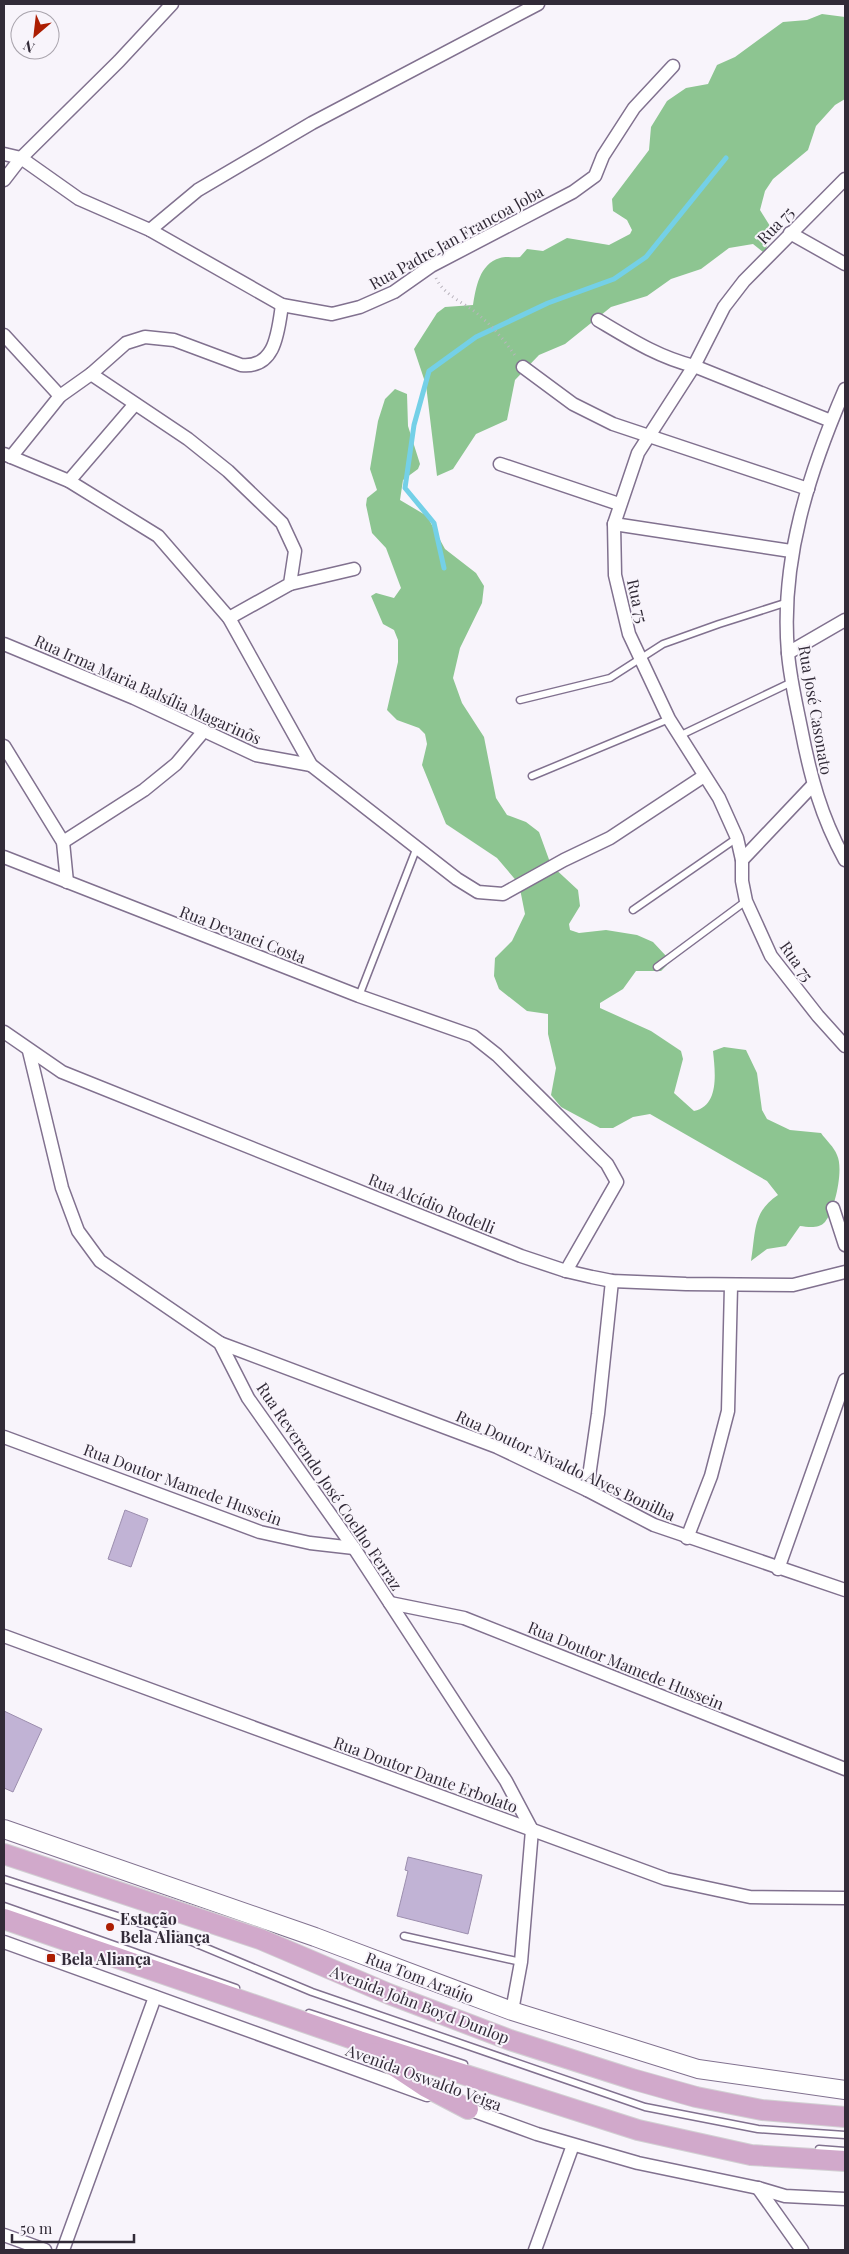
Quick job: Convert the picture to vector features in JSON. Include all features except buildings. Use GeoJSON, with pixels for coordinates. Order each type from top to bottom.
{"type":"FeatureCollection","features":[{"type":"Feature","properties":{"kind":"main road","name":"Rua Tom Araújo"},"geometry":{"type":"LineString","coordinates":[[4,1829],[306,1934],[512,2011],[698,2069],[845,2090]]}},
{"type":"Feature","properties":{"kind":"main road","name":"Avenida John Boyd Dunlop"},"geometry":{"type":"LineString","coordinates":[[4,1854],[260,1940],[389,1994],[510,2040],[632,2079],[696,2097],[762,2110],[845,2117]]}},
{"type":"Feature","properties":{"kind":"main road"},"geometry":{"type":"LineString","coordinates":[[4,1919],[359,2041],[638,2130],[751,2156],[845,2160]]}},
{"type":"Feature","properties":{"kind":"main road"},"geometry":{"type":"LineString","coordinates":[[359,2041],[426,2087],[468,2109]]}},
{"type":"Feature","properties":{"kind":"street"},"geometry":{"type":"LineString","coordinates":[[4,180],[21,158],[119,61],[172,4]]}},
{"type":"Feature","properties":{"kind":"street"},"geometry":{"type":"LineString","coordinates":[[150,230],[198,190],[312,123],[538,4]]}},
{"type":"Feature","properties":{"kind":"street","name":"Rua Padre Jan Francoa Joba"},"geometry":{"type":"LineString","coordinates":[[21,158],[79,199],[150,230],[282,305],[332,314],[360,307],[394,292],[431,266],[573,192],[595,176],[603,156],[634,108],[673,66]]}},
{"type":"Feature","properties":{"kind":"street"},"geometry":{"type":"LineString","coordinates":[[4,154],[21,158]]}},
{"type":"Feature","properties":{"kind":"street","name":"Rua 75"},"geometry":{"type":"LineString","coordinates":[[845,179],[744,281],[724,307],[694,366],[647,436],[638,453],[619,504],[614,524],[615,574],[629,634],[642,657],[669,719],[719,798],[737,838],[742,860],[746,901],[771,956],[818,1016],[845,1046]]}},
{"type":"Feature","properties":{"kind":"street"},"geometry":{"type":"LineString","coordinates":[[790,233],[845,264]]}},
{"type":"Feature","properties":{"kind":"street"},"geometry":{"type":"LineString","coordinates":[[282,305],[276,343],[261,362],[252,366],[241,365],[174,340],[145,337],[126,343],[91,374],[60,396],[7,456],[69,481],[158,536],[229,618],[311,765],[457,879],[478,892],[497,893],[550,869],[610,838],[704,776]]}},
{"type":"Feature","properties":{"kind":"street"},"geometry":{"type":"LineString","coordinates":[[598,320],[647,349],[670,360],[694,366],[831,421]]}},
{"type":"Feature","properties":{"kind":"street"},"geometry":{"type":"LineString","coordinates":[[4,335],[60,396]]}},
{"type":"Feature","properties":{"kind":"street"},"geometry":{"type":"LineString","coordinates":[[523,367],[573,404],[613,424],[808,489]]}},
{"type":"Feature","properties":{"kind":"street"},"geometry":{"type":"LineString","coordinates":[[91,374],[188,439],[221,465],[282,522],[295,551],[290,584]]}},
{"type":"Feature","properties":{"kind":"street","name":"Rua José Casonato"},"geometry":{"type":"LineString","coordinates":[[845,389],[831,421],[808,489],[792,550],[788,602],[788,653],[813,785],[834,841],[845,860]]}},
{"type":"Feature","properties":{"kind":"street"},"geometry":{"type":"LineString","coordinates":[[69,481],[135,404]]}},
{"type":"Feature","properties":{"kind":"street"},"geometry":{"type":"LineString","coordinates":[[500,464],[619,504]]}},
{"type":"Feature","properties":{"kind":"street"},"geometry":{"type":"LineString","coordinates":[[614,524],[792,550]]}},
{"type":"Feature","properties":{"kind":"street"},"geometry":{"type":"LineString","coordinates":[[229,618],[290,584],[354,569]]}},
{"type":"Feature","properties":{"kind":"street"},"geometry":{"type":"LineString","coordinates":[[788,653],[845,620]]}},
{"type":"Feature","properties":{"kind":"street","name":"Rua Irma Maria Balsília Magarinõs"},"geometry":{"type":"LineString","coordinates":[[4,644],[134,698],[203,732],[256,755],[311,765]]}},
{"type":"Feature","properties":{"kind":"street"},"geometry":{"type":"LineString","coordinates":[[63,842],[144,790],[176,764],[203,732]]}},
{"type":"Feature","properties":{"kind":"street"},"geometry":{"type":"LineString","coordinates":[[4,746],[63,842],[67,882]]}},
{"type":"Feature","properties":{"kind":"street"},"geometry":{"type":"LineString","coordinates":[[742,860],[813,785]]}},
{"type":"Feature","properties":{"kind":"street","name":"Rua Devanei Costa"},"geometry":{"type":"LineString","coordinates":[[4,857],[359,996],[473,1036],[496,1055],[607,1164],[617,1182],[566,1271]]}},
{"type":"Feature","properties":{"kind":"street"},"geometry":{"type":"LineString","coordinates":[[4,1032],[29,1051]]}},
{"type":"Feature","properties":{"kind":"street","name":"Rua Alcídio Rodelli"},"geometry":{"type":"LineString","coordinates":[[29,1051],[62,1072],[521,1256],[566,1271],[612,1280],[731,1286],[793,1286],[827,1279],[845,1272]]}},
{"type":"Feature","properties":{"kind":"street","name":"Rua Reverendo José Coelho Ferraz"},"geometry":{"type":"LineString","coordinates":[[29,1051],[62,1188],[78,1231],[100,1261],[220,1343],[248,1398],[354,1548],[506,1781],[532,1830]]}},
{"type":"Feature","properties":{"kind":"street"},"geometry":{"type":"LineString","coordinates":[[832,1208],[845,1245]]}},
{"type":"Feature","properties":{"kind":"street"},"geometry":{"type":"LineString","coordinates":[[587,1490],[598,1414],[612,1280]]}},
{"type":"Feature","properties":{"kind":"street"},"geometry":{"type":"LineString","coordinates":[[687,1538],[711,1476],[728,1411],[731,1286]]}},
{"type":"Feature","properties":{"kind":"street","name":"Rua Doutor Nivaldo Alves Bonilha"},"geometry":{"type":"LineString","coordinates":[[220,1343],[496,1447],[587,1490],[654,1525],[778,1569],[845,1590]]}},
{"type":"Feature","properties":{"kind":"street"},"geometry":{"type":"LineString","coordinates":[[778,1569],[845,1380]]}},
{"type":"Feature","properties":{"kind":"street","name":"Rua Doutor Mamede Hussein"},"geometry":{"type":"LineString","coordinates":[[4,1437],[260,1532],[310,1543],[354,1548]]}},
{"type":"Feature","properties":{"kind":"street","name":"Rua Doutor Mamede Hussein"},"geometry":{"type":"LineString","coordinates":[[390,1603],[464,1618],[845,1768]]}},
{"type":"Feature","properties":{"kind":"street","name":"Rua Doutor Dante Erbolato"},"geometry":{"type":"LineString","coordinates":[[4,1636],[666,1879],[750,1897],[845,1898]]}},
{"type":"Feature","properties":{"kind":"street"},"geometry":{"type":"LineString","coordinates":[[512,2011],[521,1962],[532,1830]]}},
{"type":"Feature","properties":{"kind":"street","name":"Avenida Oswaldo Veiga"},"geometry":{"type":"LineString","coordinates":[[4,1942],[573,2145],[638,2163],[758,2188],[785,2196],[845,2199]]}},
{"type":"Feature","properties":{"kind":"street"},"geometry":{"type":"LineString","coordinates":[[63,2250],[155,1997]]}},
{"type":"Feature","properties":{"kind":"street"},"geometry":{"type":"LineString","coordinates":[[535,2250],[573,2145]]}},
{"type":"Feature","properties":{"kind":"street"},"geometry":{"type":"LineString","coordinates":[[758,2188],[802,2250]]}},
{"type":"Feature","properties":{"kind":"street"},"geometry":{"type":"LineString","coordinates":[[4,2235],[45,2250]]}},
{"type":"Feature","properties":{"kind":"lane"},"geometry":{"type":"LineString","coordinates":[[520,700],[610,678],[663,644],[788,602]]}},
{"type":"Feature","properties":{"kind":"lane"},"geometry":{"type":"LineString","coordinates":[[679,736],[792,682]]}},
{"type":"Feature","properties":{"kind":"lane"},"geometry":{"type":"LineString","coordinates":[[532,776],[669,719]]}},
{"type":"Feature","properties":{"kind":"lane"},"geometry":{"type":"LineString","coordinates":[[633,910],[737,838]]}},
{"type":"Feature","properties":{"kind":"lane"},"geometry":{"type":"LineString","coordinates":[[359,996],[417,847]]}},
{"type":"Feature","properties":{"kind":"lane"},"geometry":{"type":"LineString","coordinates":[[657,967],[746,901]]}},
{"type":"Feature","properties":{"kind":"lane"},"geometry":{"type":"LineString","coordinates":[[4,1879],[173,1934],[312,1992],[645,2107],[758,2129],[845,2135]]}},
{"type":"Feature","properties":{"kind":"lane"},"geometry":{"type":"LineString","coordinates":[[4,1906],[248,1992]]}},
{"type":"Feature","properties":{"kind":"lane"},"geometry":{"type":"LineString","coordinates":[[404,1936],[521,1962]]}},
{"type":"Feature","properties":{"kind":"lane"},"geometry":{"type":"LineString","coordinates":[[304,2012],[472,2067]]}},
{"type":"Feature","properties":{"kind":"lane"},"geometry":{"type":"LineString","coordinates":[[816,2149],[845,2151]]}},
{"type":"Feature","properties":{"kind":"path"},"geometry":{"type":"LineString","coordinates":[[431,266],[438,283],[450,295],[480,315],[506,342]]}},
{"type":"Feature","properties":{"kind":"green space"},"geometry":{"type":"Polygon","coordinates":[[[822,14],[845,17],[845,99],[835,105],[816,126],[808,150],[773,179],[765,191],[760,210],[770,226],[766,250],[763,252],[753,244],[729,248],[701,269],[671,279],[647,296],[611,307],[565,344],[539,355],[515,380],[507,420],[476,434],[453,469],[437,476],[426,385],[414,349],[437,313],[445,307],[473,305],[477,284],[483,271],[487,265],[500,258],[520,257],[527,249],[543,251],[567,238],[609,245],[630,234],[632,230],[627,220],[613,211],[612,199],[649,150],[651,127],[667,101],[686,88],[708,84],[717,65],[735,57],[783,22],[807,20],[822,14]]]}},
{"type":"Feature","properties":{"kind":"green space"},"geometry":{"type":"Polygon","coordinates":[[[395,389],[407,394],[408,426],[420,464],[418,469],[403,480],[400,500],[427,516],[445,549],[476,573],[484,586],[482,603],[460,648],[453,678],[462,703],[484,737],[496,798],[507,815],[526,822],[539,832],[551,865],[578,890],[580,906],[569,924],[570,930],[579,933],[606,930],[637,935],[653,942],[667,957],[667,965],[661,971],[636,971],[623,989],[600,1003],[600,1008],[651,1031],[681,1051],[683,1059],[674,1093],[694,1111],[702,1108],[712,1095],[715,1077],[713,1051],[724,1047],[746,1050],[757,1073],[762,1110],[767,1119],[790,1130],[821,1133],[836,1152],[839,1161],[839,1179],[829,1216],[820,1226],[800,1226],[786,1246],[767,1249],[751,1261],[759,1216],[778,1195],[767,1181],[650,1114],[633,1117],[613,1128],[600,1128],[561,1107],[551,1095],[556,1068],[548,1034],[548,1014],[527,1011],[499,989],[494,976],[495,958],[512,941],[525,914],[519,884],[497,858],[446,824],[422,765],[427,744],[425,734],[419,728],[397,720],[387,710],[398,662],[398,640],[394,630],[383,624],[371,596],[376,593],[394,598],[401,588],[386,548],[372,533],[366,505],[367,498],[377,490],[370,469],[378,421],[385,399],[395,389]]]}},
{"type":"Feature","properties":{"kind":"waterway"},"geometry":{"type":"LineString","coordinates":[[444,568],[434,523],[405,488],[414,425],[429,371],[476,337],[548,303],[614,279],[646,257],[726,158]]}},
{"type":"Feature","properties":{"kind":"place","name":"Estação Bela Aliança"},"geometry":{"type":"Point","coordinates":[110,1927]}},
{"type":"Feature","properties":{"kind":"place","name":"Bela Aliança"},"geometry":{"type":"Point","coordinates":[51,1958]}}]}
